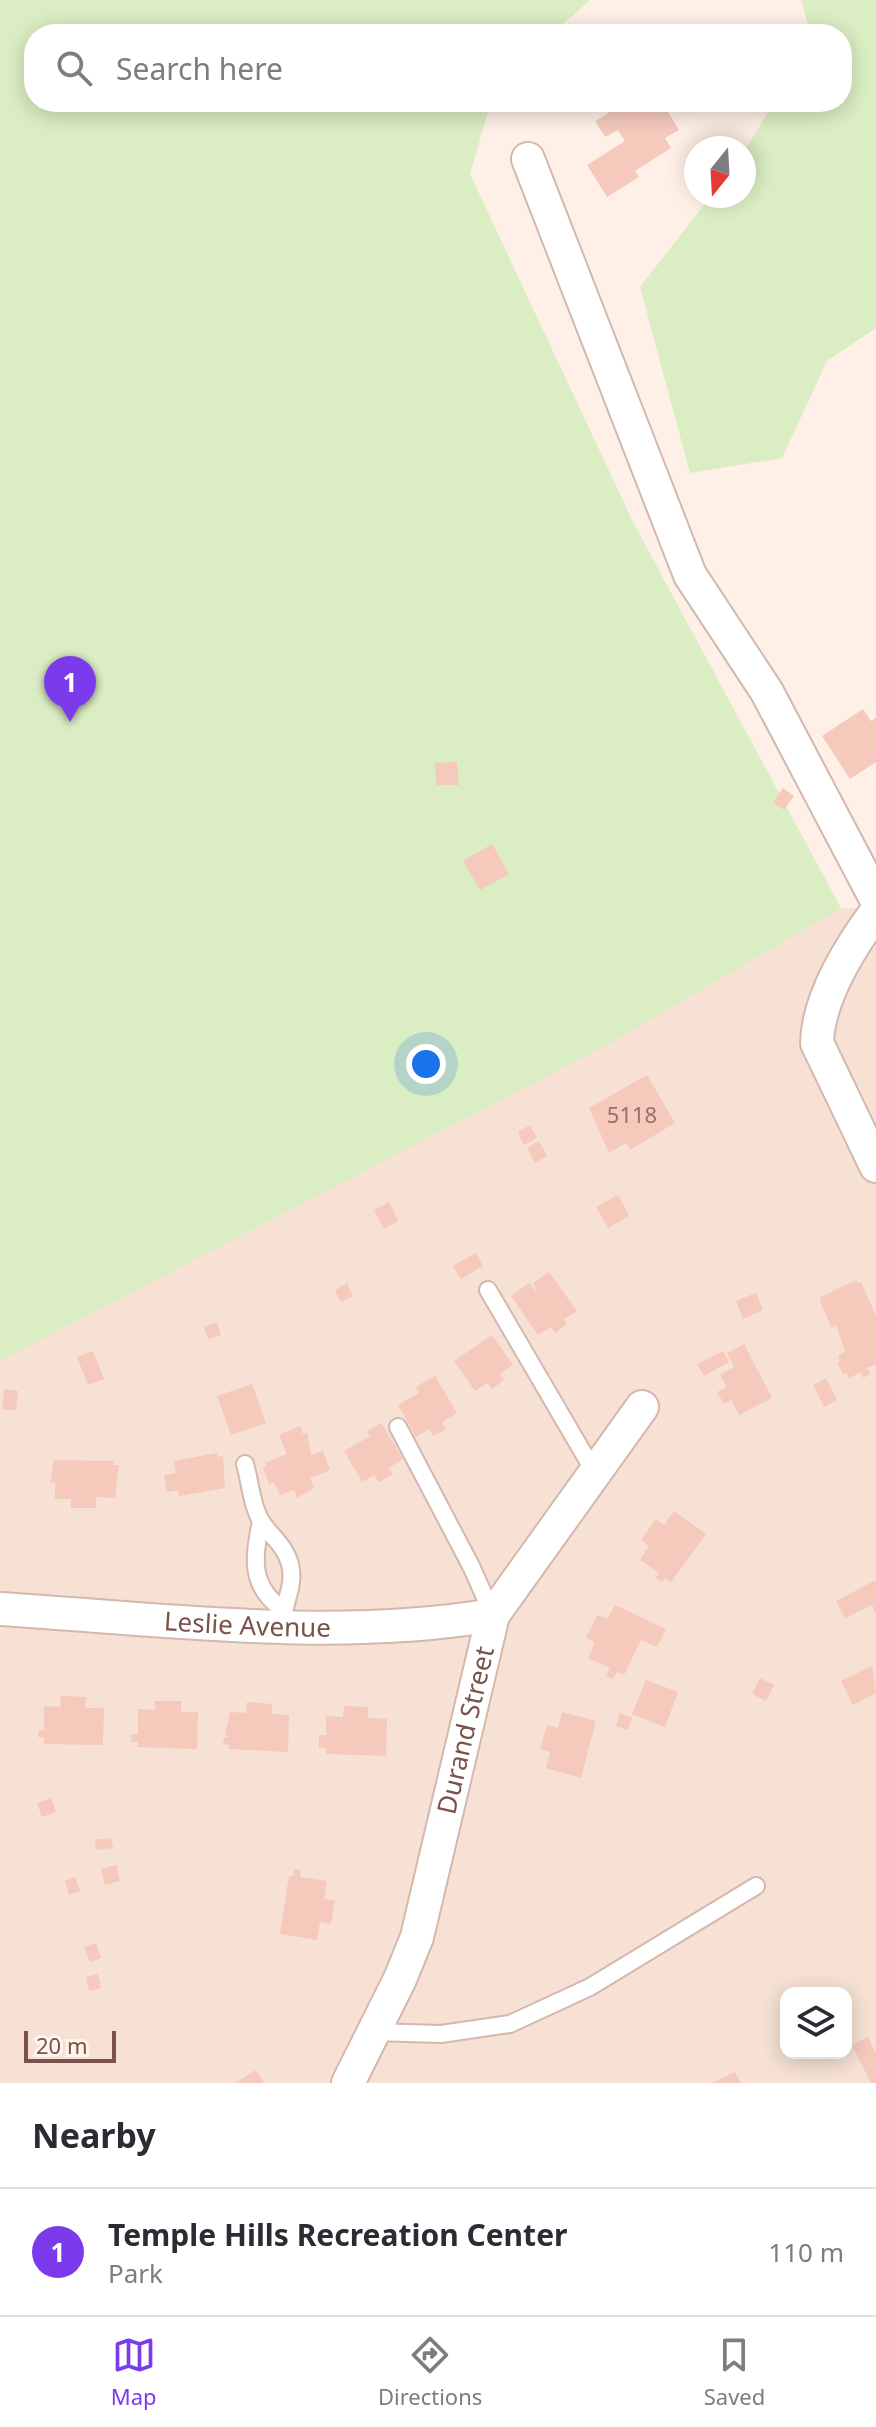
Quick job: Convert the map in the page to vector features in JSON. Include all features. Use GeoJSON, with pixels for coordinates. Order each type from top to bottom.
{"type":"FeatureCollection","features":[{"type":"Feature","properties":{"kind":"street"},"geometry":{"type":"LineString","coordinates":[[528,159],[690,575],[767,692],[876,899]]}},
{"type":"Feature","properties":{"kind":"street"},"geometry":{"type":"LineString","coordinates":[[876,912],[834,985],[819,1023],[817,1043],[876,1166]]}},
{"type":"Feature","properties":{"kind":"street","name":"Durand Street"},"geometry":{"type":"LineString","coordinates":[[348,2083],[417,1937],[493,1615],[642,1407]]}},
{"type":"Feature","properties":{"kind":"street","name":"Leslie Avenue"},"geometry":{"type":"LineString","coordinates":[[0,1609],[283,1617],[360,1627],[437,1624],[493,1615]]}},
{"type":"Feature","properties":{"kind":"lane"},"geometry":{"type":"LineString","coordinates":[[488,1290],[595,1473]]}},
{"type":"Feature","properties":{"kind":"lane"},"geometry":{"type":"LineString","coordinates":[[398,1427],[471,1566],[493,1615]]}},
{"type":"Feature","properties":{"kind":"lane"},"geometry":{"type":"LineString","coordinates":[[245,1464],[261,1522],[255,1549],[258,1580],[265,1597],[283,1617],[292,1590],[291,1566],[281,1543],[261,1522]]}},
{"type":"Feature","properties":{"kind":"lane"},"geometry":{"type":"LineString","coordinates":[[373,2032],[441,2034],[510,2024],[590,1987],[756,1886]]}},
{"type":"Feature","properties":{"kind":"shaded area"},"geometry":{"type":"Polygon","coordinates":[[[841,908],[876,908],[876,2083],[0,2083],[0,1361],[841,908]]]}},
{"type":"Feature","properties":{"kind":"green space"},"geometry":{"type":"Polygon","coordinates":[[[0,0],[590,0],[563,24],[24,24],[24,112],[488,112],[470,174],[633,522],[841,908],[612,1042],[0,1361],[0,0]]]}},
{"type":"Feature","properties":{"kind":"green space"},"geometry":{"type":"Polygon","coordinates":[[[801,0],[876,0],[876,328],[827,361],[782,458],[690,473],[640,287],[702,208],[756,208],[754,136],[768,112],[852,112],[852,24],[808,24],[801,0]]]}},
{"type":"Feature","properties":{"kind":"building"},"geometry":{"type":"Polygon","coordinates":[[[668,112],[679,130],[665,138],[671,148],[635,171],[639,177],[607,197],[587,165],[625,141],[618,130],[605,137],[595,121],[609,113],[668,112]]]}},
{"type":"Feature","properties":{"kind":"building"},"geometry":{"type":"Polygon","coordinates":[[[863,709],[871,721],[876,718],[876,762],[850,779],[822,736],[863,709]]]}},
{"type":"Feature","properties":{"kind":"building"},"geometry":{"type":"Polygon","coordinates":[[[457,762],[459,785],[436,785],[435,763],[457,762]]]}},
{"type":"Feature","properties":{"kind":"building"},"geometry":{"type":"Polygon","coordinates":[[[783,788],[794,796],[784,810],[773,802],[783,788]]]}},
{"type":"Feature","properties":{"kind":"building"},"geometry":{"type":"Polygon","coordinates":[[[492,844],[509,874],[480,890],[463,861],[492,844]]]}},
{"type":"Feature","properties":{"kind":"building"},"geometry":{"type":"Polygon","coordinates":[[[647,1075],[675,1123],[630,1150],[626,1143],[609,1153],[589,1108],[647,1075]]]}},
{"type":"Feature","properties":{"kind":"building"},"geometry":{"type":"Polygon","coordinates":[[[530,1125],[537,1138],[524,1145],[518,1132],[530,1125]]]}},
{"type":"Feature","properties":{"kind":"building"},"geometry":{"type":"Polygon","coordinates":[[[539,1141],[547,1156],[535,1163],[527,1148],[539,1141]]]}},
{"type":"Feature","properties":{"kind":"building"},"geometry":{"type":"Polygon","coordinates":[[[618,1195],[629,1216],[608,1228],[596,1207],[618,1195]]]}},
{"type":"Feature","properties":{"kind":"building"},"geometry":{"type":"Polygon","coordinates":[[[389,1202],[398,1221],[384,1229],[374,1210],[389,1202]]]}},
{"type":"Feature","properties":{"kind":"building"},"geometry":{"type":"Polygon","coordinates":[[[476,1253],[483,1266],[461,1279],[453,1266],[476,1253]]]}},
{"type":"Feature","properties":{"kind":"building"},"geometry":{"type":"Polygon","coordinates":[[[549,1272],[577,1311],[564,1319],[567,1324],[555,1333],[551,1327],[538,1335],[511,1296],[529,1283],[537,1293],[533,1283],[549,1272]]]}},
{"type":"Feature","properties":{"kind":"building"},"geometry":{"type":"Polygon","coordinates":[[[856,1280],[857,1283],[861,1282],[876,1316],[876,1364],[867,1368],[870,1374],[863,1378],[861,1372],[849,1378],[837,1362],[840,1361],[838,1356],[848,1349],[845,1351],[836,1325],[832,1328],[820,1302],[821,1297],[856,1280]]]}},
{"type":"Feature","properties":{"kind":"building"},"geometry":{"type":"Polygon","coordinates":[[[347,1283],[353,1296],[341,1302],[335,1290],[347,1283]]]}},
{"type":"Feature","properties":{"kind":"building"},"geometry":{"type":"Polygon","coordinates":[[[756,1293],[763,1310],[743,1319],[736,1301],[756,1293]]]}},
{"type":"Feature","properties":{"kind":"building"},"geometry":{"type":"Polygon","coordinates":[[[217,1322],[221,1335],[208,1339],[204,1327],[217,1322]]]}},
{"type":"Feature","properties":{"kind":"building"},"geometry":{"type":"Polygon","coordinates":[[[492,1335],[513,1365],[500,1374],[504,1380],[492,1389],[487,1383],[475,1391],[454,1361],[492,1335]]]}},
{"type":"Feature","properties":{"kind":"building"},"geometry":{"type":"Polygon","coordinates":[[[744,1344],[772,1398],[739,1415],[731,1400],[724,1404],[717,1392],[727,1387],[720,1375],[734,1367],[727,1353],[744,1344]]]}},
{"type":"Feature","properties":{"kind":"building"},"geometry":{"type":"Polygon","coordinates":[[[93,1351],[104,1379],[88,1385],[77,1357],[93,1351]]]}},
{"type":"Feature","properties":{"kind":"building"},"geometry":{"type":"Polygon","coordinates":[[[723,1351],[729,1362],[704,1376],[697,1364],[723,1351]]]}},
{"type":"Feature","properties":{"kind":"building"},"geometry":{"type":"Polygon","coordinates":[[[435,1376],[457,1413],[442,1422],[446,1429],[433,1436],[429,1429],[416,1437],[398,1405],[419,1393],[416,1387],[435,1376]]]}},
{"type":"Feature","properties":{"kind":"building"},"geometry":{"type":"Polygon","coordinates":[[[826,1378],[837,1400],[824,1407],[813,1385],[826,1378]]]}},
{"type":"Feature","properties":{"kind":"building"},"geometry":{"type":"Polygon","coordinates":[[[252,1384],[266,1423],[231,1435],[217,1396],[252,1384]]]}},
{"type":"Feature","properties":{"kind":"building"},"geometry":{"type":"Polygon","coordinates":[[[4,1389],[18,1391],[16,1410],[2,1409],[4,1389]]]}},
{"type":"Feature","properties":{"kind":"building"},"geometry":{"type":"Polygon","coordinates":[[[381,1423],[403,1459],[389,1468],[393,1474],[379,1482],[374,1475],[362,1482],[344,1451],[370,1436],[367,1431],[381,1423]]]}},
{"type":"Feature","properties":{"kind":"building"},"geometry":{"type":"Polygon","coordinates":[[[300,1426],[303,1434],[307,1433],[311,1455],[323,1451],[330,1470],[310,1478],[314,1488],[297,1498],[294,1490],[280,1495],[274,1482],[269,1484],[263,1468],[267,1466],[265,1463],[287,1454],[279,1435],[300,1426]]]}},
{"type":"Feature","properties":{"kind":"building"},"geometry":{"type":"Polygon","coordinates":[[[217,1453],[218,1457],[223,1456],[225,1488],[179,1496],[178,1490],[167,1492],[164,1475],[176,1473],[174,1461],[217,1453]]]}},
{"type":"Feature","properties":{"kind":"building"},"geometry":{"type":"Polygon","coordinates":[[[54,1460],[114,1461],[113,1465],[119,1465],[115,1498],[96,1497],[96,1508],[71,1508],[71,1499],[55,1499],[55,1482],[50,1483],[54,1460]]]}},
{"type":"Feature","properties":{"kind":"building"},"geometry":{"type":"Polygon","coordinates":[[[674,1511],[706,1534],[671,1582],[665,1578],[662,1582],[656,1578],[659,1573],[640,1560],[649,1546],[641,1540],[656,1519],[664,1525],[674,1511]]]}},
{"type":"Feature","properties":{"kind":"building"},"geometry":{"type":"Polygon","coordinates":[[[876,1580],[876,1614],[872,1605],[845,1618],[836,1601],[876,1580]]]}},
{"type":"Feature","properties":{"kind":"building"},"geometry":{"type":"Polygon","coordinates":[[[615,1605],[666,1629],[657,1647],[641,1640],[624,1675],[617,1672],[613,1679],[606,1676],[610,1668],[588,1658],[595,1643],[586,1638],[597,1615],[607,1619],[615,1605]]]}},
{"type":"Feature","properties":{"kind":"building"},"geometry":{"type":"Polygon","coordinates":[[[872,1666],[876,1693],[853,1705],[841,1681],[872,1666]]]}},
{"type":"Feature","properties":{"kind":"building"},"geometry":{"type":"Polygon","coordinates":[[[760,1678],[774,1685],[766,1701],[752,1694],[760,1678]]]}},
{"type":"Feature","properties":{"kind":"building"},"geometry":{"type":"Polygon","coordinates":[[[646,1680],[678,1692],[665,1727],[632,1714],[646,1680]]]}},
{"type":"Feature","properties":{"kind":"building"},"geometry":{"type":"Polygon","coordinates":[[[60,1696],[86,1697],[85,1708],[104,1708],[103,1745],[44,1744],[44,1737],[38,1737],[39,1730],[44,1730],[44,1706],[61,1707],[60,1696]]]}},
{"type":"Feature","properties":{"kind":"building"},"geometry":{"type":"Polygon","coordinates":[[[155,1701],[181,1701],[181,1712],[198,1712],[197,1749],[137,1747],[138,1742],[131,1742],[131,1734],[138,1734],[138,1709],[155,1710],[155,1701]]]}},
{"type":"Feature","properties":{"kind":"building"},"geometry":{"type":"Polygon","coordinates":[[[247,1702],[272,1704],[272,1714],[289,1715],[288,1752],[229,1749],[229,1745],[223,1744],[224,1737],[229,1737],[225,1734],[230,1712],[246,1713],[247,1702]]]}},
{"type":"Feature","properties":{"kind":"building"},"geometry":{"type":"Polygon","coordinates":[[[344,1706],[368,1707],[368,1718],[387,1719],[386,1756],[326,1754],[326,1748],[319,1748],[319,1735],[326,1735],[326,1716],[343,1717],[344,1706]]]}},
{"type":"Feature","properties":{"kind":"building"},"geometry":{"type":"Polygon","coordinates":[[[562,1712],[596,1721],[581,1778],[546,1768],[550,1752],[540,1749],[547,1725],[558,1728],[562,1712]]]}},
{"type":"Feature","properties":{"kind":"building"},"geometry":{"type":"Polygon","coordinates":[[[620,1713],[632,1718],[628,1730],[616,1726],[620,1713]]]}},
{"type":"Feature","properties":{"kind":"building"},"geometry":{"type":"Polygon","coordinates":[[[51,1798],[56,1812],[42,1817],[37,1803],[51,1798]]]}},
{"type":"Feature","properties":{"kind":"building"},"geometry":{"type":"Polygon","coordinates":[[[111,1838],[113,1848],[96,1850],[95,1840],[111,1838]]]}},
{"type":"Feature","properties":{"kind":"building"},"geometry":{"type":"Polygon","coordinates":[[[116,1865],[120,1881],[105,1885],[101,1869],[116,1865]]]}},
{"type":"Feature","properties":{"kind":"building"},"geometry":{"type":"Polygon","coordinates":[[[294,1869],[301,1870],[300,1877],[327,1881],[324,1899],[335,1900],[331,1924],[320,1922],[317,1940],[280,1934],[289,1876],[293,1876],[294,1869]]]}},
{"type":"Feature","properties":{"kind":"building"},"geometry":{"type":"Polygon","coordinates":[[[75,1877],[80,1891],[69,1895],[65,1881],[75,1877]]]}},
{"type":"Feature","properties":{"kind":"building"},"geometry":{"type":"Polygon","coordinates":[[[96,1943],[101,1958],[90,1962],[84,1947],[96,1943]]]}},
{"type":"Feature","properties":{"kind":"building"},"geometry":{"type":"Polygon","coordinates":[[[98,1974],[101,1988],[89,1991],[86,1977],[98,1974]]]}},
{"type":"Feature","properties":{"kind":"building"},"geometry":{"type":"Polygon","coordinates":[[[868,2037],[876,2053],[876,2083],[871,2083],[852,2045],[868,2037]]]}},
{"type":"Feature","properties":{"kind":"building"},"geometry":{"type":"Polygon","coordinates":[[[256,2070],[264,2083],[235,2083],[256,2070]]]}},
{"type":"Feature","properties":{"kind":"building"},"geometry":{"type":"Polygon","coordinates":[[[735,2072],[741,2083],[712,2083],[735,2072]]]}},
{"type":"Feature","properties":{"kind":"place","name":"Temple Hills Recreation Center"},"geometry":{"type":"Point","coordinates":[70,722]}}]}
